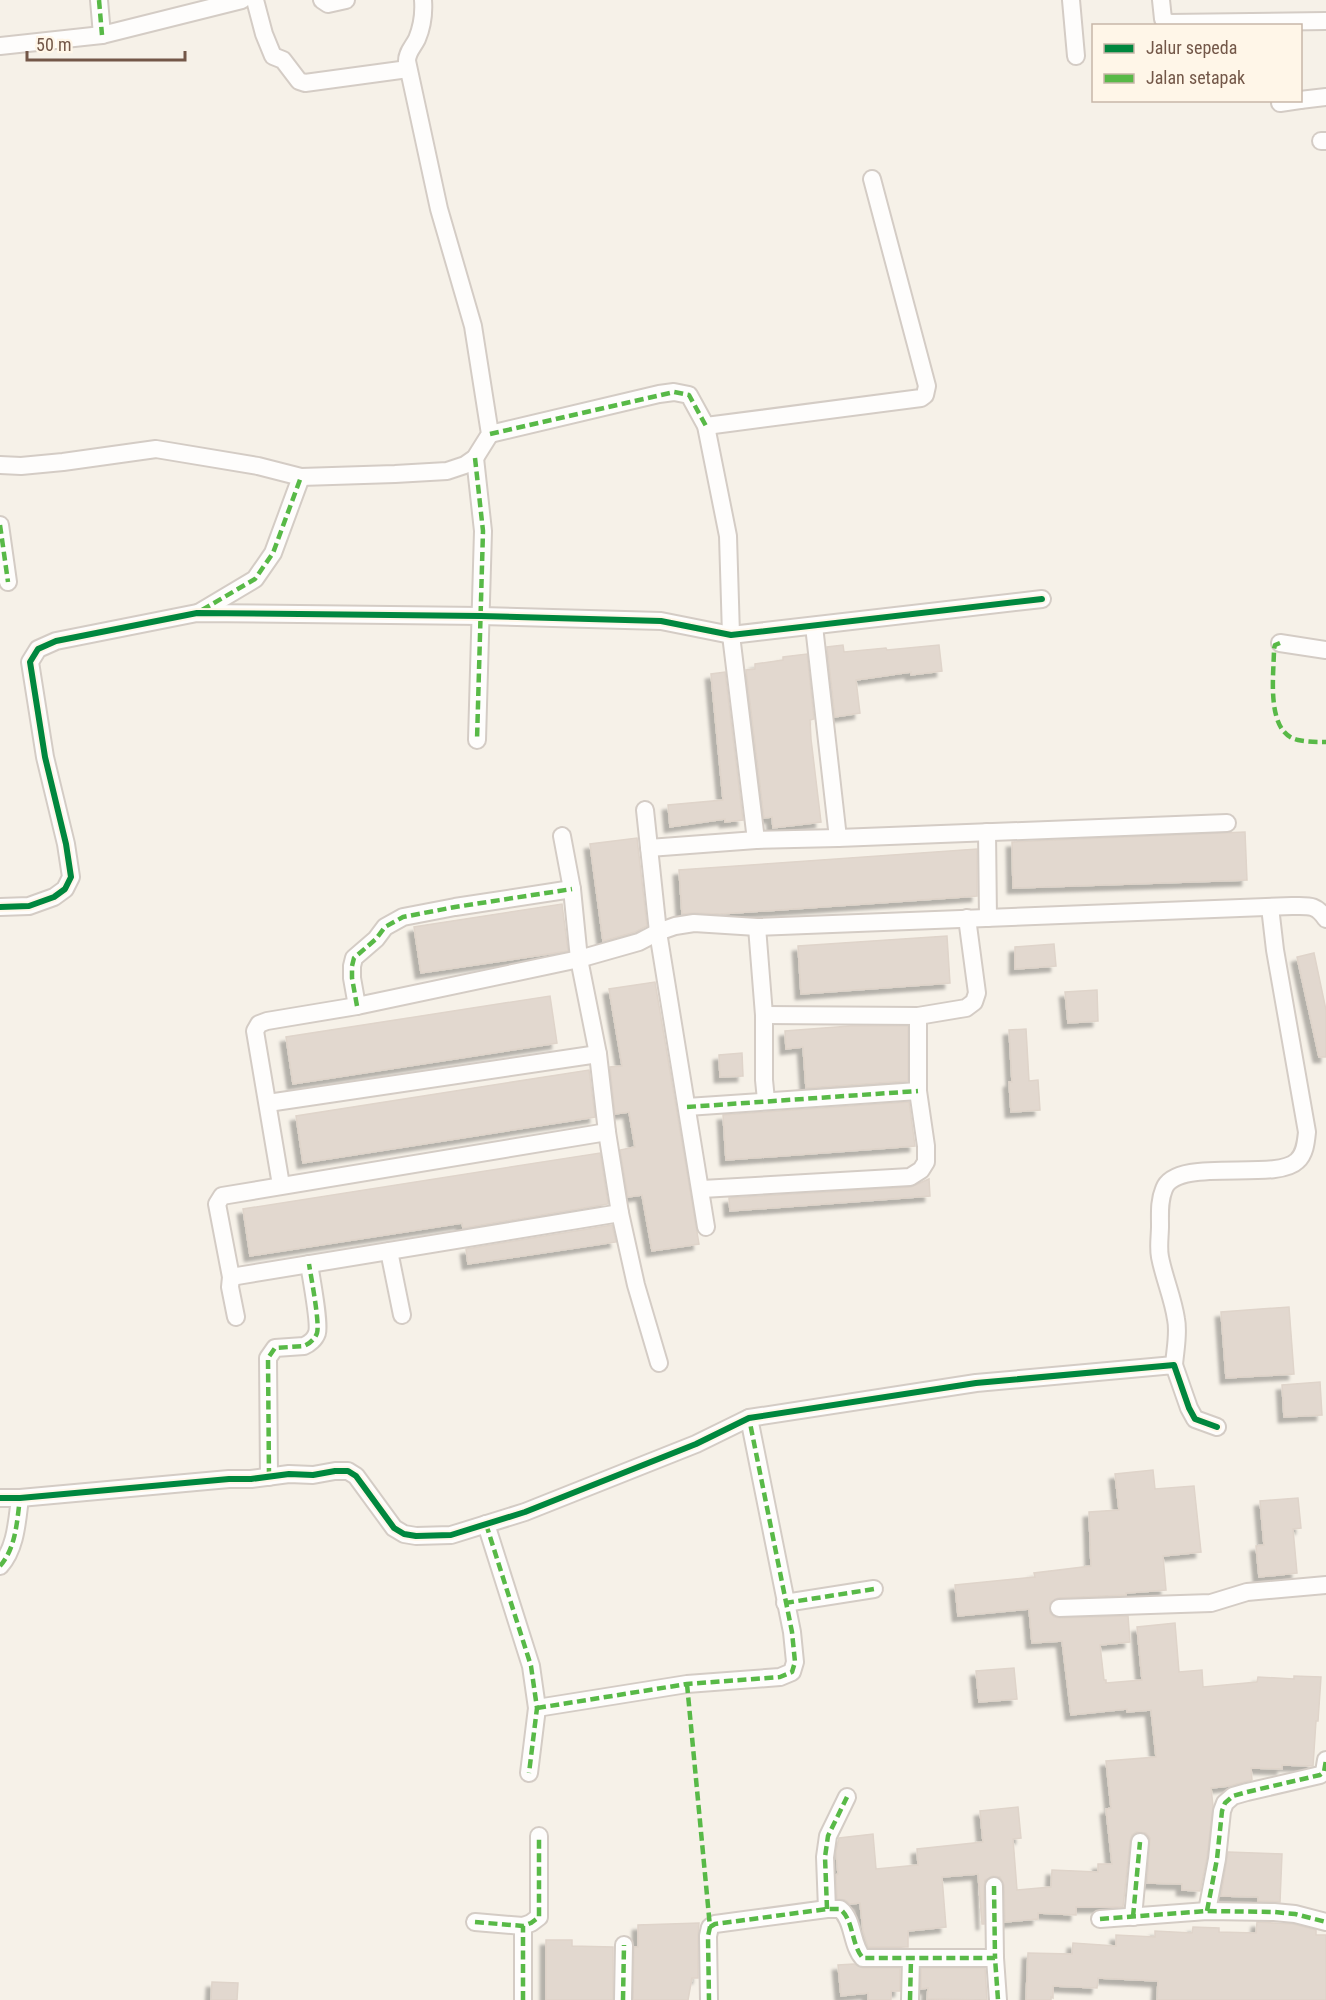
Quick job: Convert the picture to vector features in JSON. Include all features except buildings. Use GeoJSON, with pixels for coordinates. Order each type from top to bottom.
{"type":"FeatureCollection","features":[{"type":"Feature","properties":{"kind":"street"},"geometry":{"type":"LineString","coordinates":[[99,0],[102,35]]}},
{"type":"Feature","properties":{"kind":"street"},"geometry":{"type":"LineString","coordinates":[[0,46],[102,35],[242,0]]}},
{"type":"Feature","properties":{"kind":"street"},"geometry":{"type":"LineString","coordinates":[[255,0],[264,34],[273,56],[283,60],[299,81],[305,83],[408,69]]}},
{"type":"Feature","properties":{"kind":"street"},"geometry":{"type":"LineString","coordinates":[[322,0],[328,4],[346,0]]}},
{"type":"Feature","properties":{"kind":"street"},"geometry":{"type":"LineString","coordinates":[[0,465],[21,466],[63,462],[156,449],[258,466],[301,477],[352,477],[447,471],[465,465],[475,458],[490,434],[472,326],[439,209],[408,69],[407,56],[418,38],[424,13],[423,0]]}},
{"type":"Feature","properties":{"kind":"street"},"geometry":{"type":"LineString","coordinates":[[1071,0],[1076,56]]}},
{"type":"Feature","properties":{"kind":"street"},"geometry":{"type":"LineString","coordinates":[[1161,0],[1163,19],[1170,23],[1326,21]]}},
{"type":"Feature","properties":{"kind":"street"},"geometry":{"type":"LineString","coordinates":[[1302,100],[1326,97]]}},
{"type":"Feature","properties":{"kind":"street"},"geometry":{"type":"LineString","coordinates":[[1280,103],[1287,102]]}},
{"type":"Feature","properties":{"kind":"street"},"geometry":{"type":"LineString","coordinates":[[706,426],[921,398],[925,395],[927,386],[872,179]]}},
{"type":"Feature","properties":{"kind":"street"},"geometry":{"type":"LineString","coordinates":[[490,434],[659,394],[688,395],[706,426],[728,536],[731,635],[756,840]]}},
{"type":"Feature","properties":{"kind":"street"},"geometry":{"type":"LineString","coordinates":[[475,458],[483,531],[477,740]]}},
{"type":"Feature","properties":{"kind":"street"},"geometry":{"type":"LineString","coordinates":[[197,614],[255,579],[273,553],[301,477]]}},
{"type":"Feature","properties":{"kind":"street"},"geometry":{"type":"LineString","coordinates":[[0,525],[8,582]]}},
{"type":"Feature","properties":{"kind":"street"},"geometry":{"type":"LineString","coordinates":[[0,907],[29,906],[54,897],[66,889],[71,877],[66,844],[45,756],[30,662],[38,649],[56,641],[197,614],[481,616],[661,621],[731,635],[1042,599]]}},
{"type":"Feature","properties":{"kind":"street"},"geometry":{"type":"LineString","coordinates":[[814,626],[838,838]]}},
{"type":"Feature","properties":{"kind":"street"},"geometry":{"type":"LineString","coordinates":[[1280,644],[1326,650]]}},
{"type":"Feature","properties":{"kind":"street"},"geometry":{"type":"LineString","coordinates":[[645,810],[658,932],[702,1189],[706,1227]]}},
{"type":"Feature","properties":{"kind":"street"},"geometry":{"type":"LineString","coordinates":[[648,848],[756,840],[1227,823]]}},
{"type":"Feature","properties":{"kind":"street"},"geometry":{"type":"LineString","coordinates":[[987,832],[988,918]]}},
{"type":"Feature","properties":{"kind":"street"},"geometry":{"type":"LineString","coordinates":[[562,836],[572,889],[579,959],[598,1054],[620,1213],[636,1285],[659,1363]]}},
{"type":"Feature","properties":{"kind":"street"},"geometry":{"type":"LineString","coordinates":[[357,1006],[352,978],[354,958],[376,939],[385,927],[404,917],[572,889]]}},
{"type":"Feature","properties":{"kind":"street"},"geometry":{"type":"LineString","coordinates":[[281,1185],[255,1031],[259,1024],[267,1021],[357,1006],[579,959],[639,942],[675,926],[694,924],[757,927],[1312,906],[1320,910],[1326,919]]}},
{"type":"Feature","properties":{"kind":"street"},"geometry":{"type":"LineString","coordinates":[[1217,1427],[1196,1419],[1189,1408],[1174,1365],[1177,1321],[1160,1256],[1160,1207],[1164,1187],[1171,1179],[1221,1170],[1283,1169],[1297,1162],[1303,1152],[1307,1132],[1275,950],[1270,907]]}},
{"type":"Feature","properties":{"kind":"street"},"geometry":{"type":"LineString","coordinates":[[764,1015],[918,1016],[966,1008],[974,1002],[977,993],[967,918]]}},
{"type":"Feature","properties":{"kind":"street"},"geometry":{"type":"LineString","coordinates":[[757,927],[764,1015],[766,1100]]}},
{"type":"Feature","properties":{"kind":"street"},"geometry":{"type":"LineString","coordinates":[[702,1189],[910,1177],[921,1170],[926,1162],[926,1146],[918,1091],[918,1016]]}},
{"type":"Feature","properties":{"kind":"street"},"geometry":{"type":"LineString","coordinates":[[268,1103],[598,1054]]}},
{"type":"Feature","properties":{"kind":"street"},"geometry":{"type":"LineString","coordinates":[[687,1107],[918,1091]]}},
{"type":"Feature","properties":{"kind":"street"},"geometry":{"type":"LineString","coordinates":[[236,1317],[217,1204],[222,1196],[607,1132]]}},
{"type":"Feature","properties":{"kind":"street"},"geometry":{"type":"LineString","coordinates":[[231,1277],[620,1213]]}},
{"type":"Feature","properties":{"kind":"street"},"geometry":{"type":"LineString","coordinates":[[389,1251],[402,1315]]}},
{"type":"Feature","properties":{"kind":"street"},"geometry":{"type":"LineString","coordinates":[[269,1477],[268,1358],[275,1348],[304,1346],[316,1334],[317,1324],[309,1264]]}},
{"type":"Feature","properties":{"kind":"street"},"geometry":{"type":"LineString","coordinates":[[0,1498],[348,1471],[356,1476],[394,1528],[410,1535],[452,1535],[525,1512],[696,1444],[749,1418],[976,1383],[1174,1365]]}},
{"type":"Feature","properties":{"kind":"street"},"geometry":{"type":"LineString","coordinates":[[537,1708],[687,1684],[780,1677],[792,1672],[795,1662],[792,1632],[749,1418]]}},
{"type":"Feature","properties":{"kind":"street"},"geometry":{"type":"LineString","coordinates":[[0,1566],[12,1544],[17,1526],[20,1498]]}},
{"type":"Feature","properties":{"kind":"street"},"geometry":{"type":"LineString","coordinates":[[486,1524],[531,1666],[537,1708],[529,1773]]}},
{"type":"Feature","properties":{"kind":"street"},"geometry":{"type":"LineString","coordinates":[[1059,1608],[1210,1603],[1247,1592],[1326,1585]]}},
{"type":"Feature","properties":{"kind":"street"},"geometry":{"type":"LineString","coordinates":[[785,1603],[874,1588]]}},
{"type":"Feature","properties":{"kind":"street"},"geometry":{"type":"LineString","coordinates":[[1207,1911],[1225,1803],[1233,1796],[1320,1775],[1324,1772],[1326,1760]]}},
{"type":"Feature","properties":{"kind":"street"},"geometry":{"type":"LineString","coordinates":[[827,1909],[825,1857],[828,1836],[847,1797]]}},
{"type":"Feature","properties":{"kind":"street"},"geometry":{"type":"LineString","coordinates":[[475,1922],[524,1926],[539,1917],[538,1836]]}},
{"type":"Feature","properties":{"kind":"street"},"geometry":{"type":"LineString","coordinates":[[1132,1917],[1140,1842]]}},
{"type":"Feature","properties":{"kind":"street"},"geometry":{"type":"LineString","coordinates":[[994,1886],[998,2000]]}},
{"type":"Feature","properties":{"kind":"street"},"geometry":{"type":"LineString","coordinates":[[709,2000],[708,1936],[710,1927],[715,1924],[840,1909],[844,1911],[858,1953],[863,1958],[995,1958]]}},
{"type":"Feature","properties":{"kind":"street"},"geometry":{"type":"LineString","coordinates":[[1100,1919],[1207,1911],[1284,1913],[1326,1922]]}},
{"type":"Feature","properties":{"kind":"street"},"geometry":{"type":"LineString","coordinates":[[523,2000],[524,1926]]}},
{"type":"Feature","properties":{"kind":"street"},"geometry":{"type":"LineString","coordinates":[[623,2000],[624,1945]]}},
{"type":"Feature","properties":{"kind":"street"},"geometry":{"type":"LineString","coordinates":[[910,2000],[911,1959]]}},
{"type":"Feature","properties":{"kind":"marked path"},"geometry":{"type":"LineString","coordinates":[[99,0],[102,35]]}},
{"type":"Feature","properties":{"kind":"marked path"},"geometry":{"type":"LineString","coordinates":[[490,434],[674,392],[689,395],[706,426]]}},
{"type":"Feature","properties":{"kind":"marked path"},"geometry":{"type":"LineString","coordinates":[[475,458],[483,531],[477,740]]}},
{"type":"Feature","properties":{"kind":"marked path"},"geometry":{"type":"LineString","coordinates":[[202,610],[255,579],[273,553],[301,477]]}},
{"type":"Feature","properties":{"kind":"marked path"},"geometry":{"type":"LineString","coordinates":[[0,525],[8,582]]}},
{"type":"Feature","properties":{"kind":"marked path"},"geometry":{"type":"LineString","coordinates":[[1280,643],[1275,645],[1274,649],[1273,687],[1276,715],[1280,726],[1287,735],[1298,740],[1326,742]]}},
{"type":"Feature","properties":{"kind":"marked path"},"geometry":{"type":"LineString","coordinates":[[357,1006],[352,978],[354,958],[376,939],[385,927],[403,917],[572,889]]}},
{"type":"Feature","properties":{"kind":"marked path"},"geometry":{"type":"LineString","coordinates":[[687,1107],[918,1091]]}},
{"type":"Feature","properties":{"kind":"marked path"},"geometry":{"type":"LineString","coordinates":[[269,1477],[268,1358],[275,1348],[304,1346],[312,1341],[317,1333],[315,1300],[309,1264]]}},
{"type":"Feature","properties":{"kind":"marked path"},"geometry":{"type":"LineString","coordinates":[[537,1708],[687,1684],[780,1677],[792,1672],[795,1662],[792,1632],[749,1418]]}},
{"type":"Feature","properties":{"kind":"marked path"},"geometry":{"type":"LineString","coordinates":[[0,1566],[13,1543],[20,1498]]}},
{"type":"Feature","properties":{"kind":"marked path"},"geometry":{"type":"LineString","coordinates":[[486,1524],[531,1666],[537,1708],[529,1773]]}},
{"type":"Feature","properties":{"kind":"marked path"},"geometry":{"type":"LineString","coordinates":[[785,1603],[874,1589]]}},
{"type":"Feature","properties":{"kind":"marked path"},"geometry":{"type":"LineString","coordinates":[[687,1684],[710,1927],[708,1936],[709,2000]]}},
{"type":"Feature","properties":{"kind":"marked path"},"geometry":{"type":"LineString","coordinates":[[1207,1911],[1225,1803],[1233,1796],[1320,1775],[1324,1772],[1326,1760]]}},
{"type":"Feature","properties":{"kind":"marked path"},"geometry":{"type":"LineString","coordinates":[[827,1909],[825,1857],[828,1836],[847,1797]]}},
{"type":"Feature","properties":{"kind":"marked path"},"geometry":{"type":"LineString","coordinates":[[475,1922],[523,1926],[539,1917],[539,1836]]}},
{"type":"Feature","properties":{"kind":"marked path"},"geometry":{"type":"LineString","coordinates":[[1133,1917],[1140,1842]]}},
{"type":"Feature","properties":{"kind":"marked path"},"geometry":{"type":"LineString","coordinates":[[994,1886],[995,1958]]}},
{"type":"Feature","properties":{"kind":"marked path"},"geometry":{"type":"LineString","coordinates":[[710,1927],[715,1924],[840,1909],[848,1919],[856,1946],[863,1958],[995,1958],[998,2000]]}},
{"type":"Feature","properties":{"kind":"marked path"},"geometry":{"type":"LineString","coordinates":[[1100,1919],[1207,1911],[1274,1912],[1295,1914],[1326,1922]]}},
{"type":"Feature","properties":{"kind":"marked path"},"geometry":{"type":"LineString","coordinates":[[523,1926],[523,2000]]}},
{"type":"Feature","properties":{"kind":"marked path"},"geometry":{"type":"LineString","coordinates":[[623,2000],[624,1945]]}},
{"type":"Feature","properties":{"kind":"marked path"},"geometry":{"type":"LineString","coordinates":[[910,2000],[911,1959]]}},
{"type":"Feature","properties":{"kind":"cycle path"},"geometry":{"type":"LineString","coordinates":[[0,907],[29,906],[54,897],[65,889],[71,877],[66,844],[45,757],[30,662],[38,649],[56,641],[197,613],[481,616],[661,621],[731,635],[1042,599]]}},
{"type":"Feature","properties":{"kind":"cycle path"},"geometry":{"type":"LineString","coordinates":[[0,1498],[348,1471],[356,1476],[394,1528],[404,1534],[416,1536],[451,1535],[525,1512],[696,1444],[749,1418],[976,1383],[1174,1365],[1195,1419],[1217,1427]]}}]}
